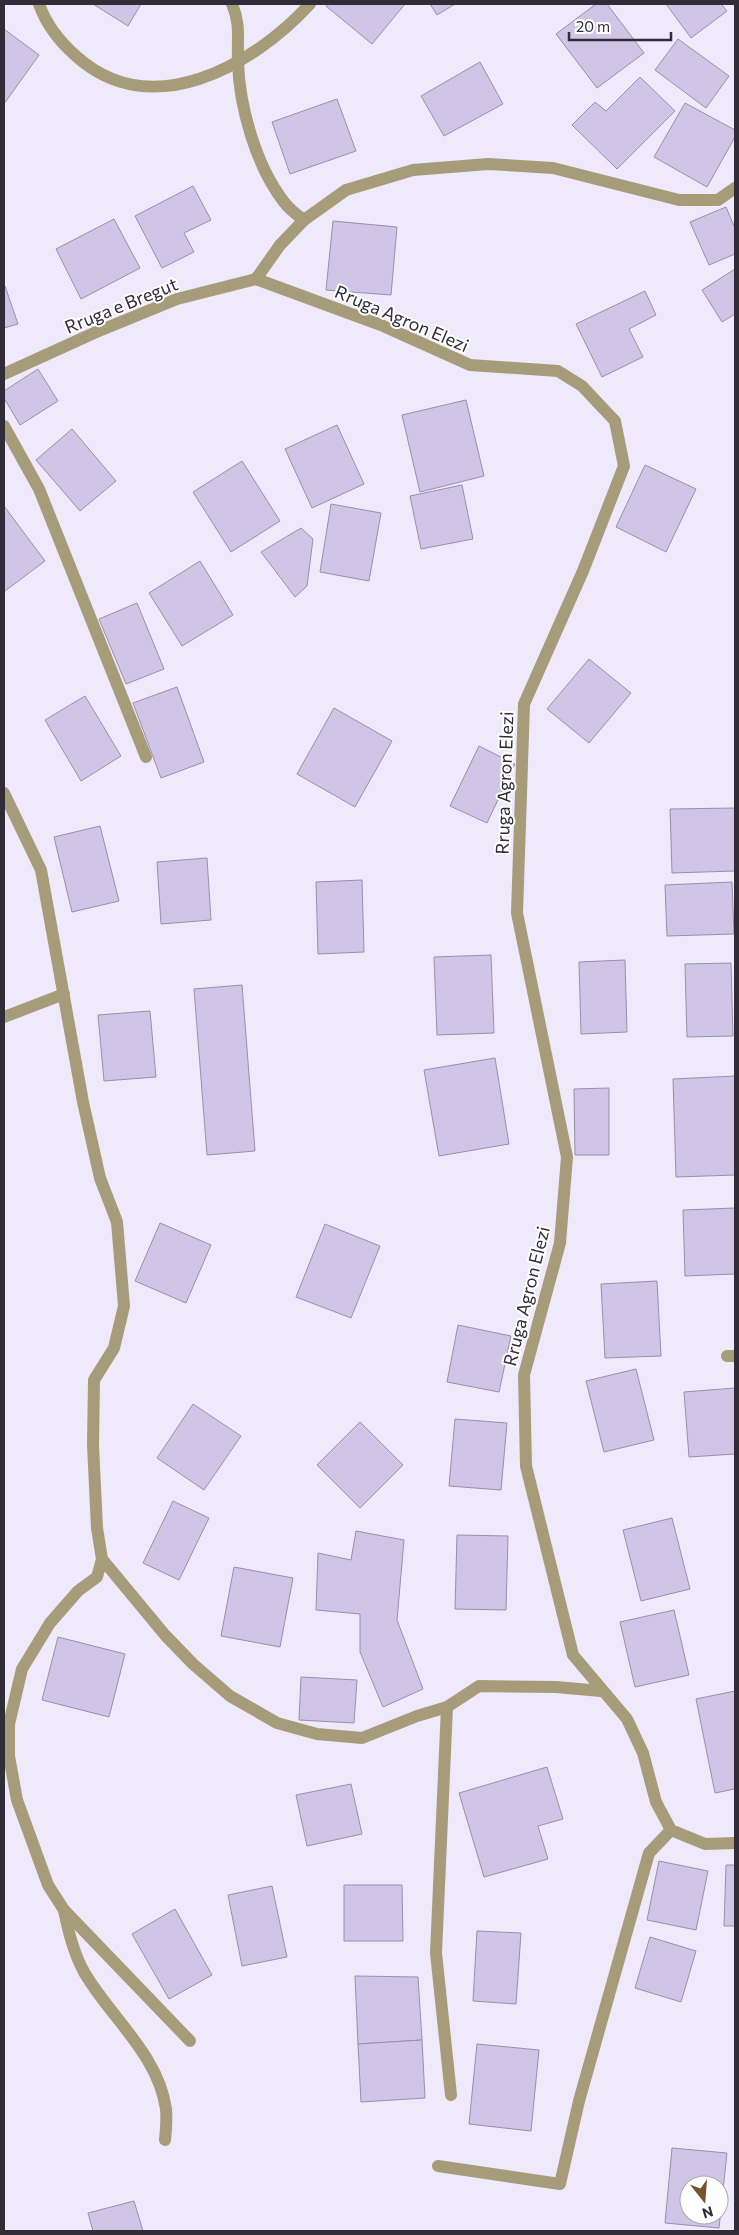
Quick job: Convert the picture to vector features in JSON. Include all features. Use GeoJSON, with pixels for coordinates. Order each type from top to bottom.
{"type":"FeatureCollection","features":[{"type":"Feature","properties":{"kind":"lane"},"geometry":{"type":"LineString","coordinates":[[39,4],[52,29],[66,47],[84,64],[104,76],[124,84],[150,88],[179,85],[238,62],[267,44],[310,4]]}},
{"type":"Feature","properties":{"kind":"lane"},"geometry":{"type":"LineString","coordinates":[[232,4],[239,20],[238,62],[246,120],[263,167],[284,203],[304,220]]}},
{"type":"Feature","properties":{"kind":"lane"},"geometry":{"type":"LineString","coordinates":[[256,279],[280,244],[304,220],[346,190],[413,170],[488,164],[554,168],[679,200],[718,200],[735,188]]}},
{"type":"Feature","properties":{"kind":"lane","name":"Rruga e Bregut"},"geometry":{"type":"LineString","coordinates":[[4,374],[94,333],[177,299],[256,279]]}},
{"type":"Feature","properties":{"kind":"lane","name":"Rruga Agron Elezi"},"geometry":{"type":"LineString","coordinates":[[256,279],[381,325],[470,365],[558,371],[582,386],[615,421],[624,466],[583,571],[524,704],[517,913],[566,1157],[560,1243],[524,1375],[526,1466],[573,1654],[627,1719],[643,1753],[656,1802],[671,1830]]}},
{"type":"Feature","properties":{"kind":"lane"},"geometry":{"type":"LineString","coordinates":[[4,426],[39,488],[146,757]]}},
{"type":"Feature","properties":{"kind":"lane"},"geometry":{"type":"LineString","coordinates":[[4,793],[41,870],[83,1102],[100,1178],[117,1222],[124,1306],[114,1348],[94,1380],[93,1446],[98,1528],[102,1558],[97,1578],[78,1591],[50,1622],[22,1668],[9,1724],[9,1756],[16,1800],[48,1885],[64,1910],[190,2041]]}},
{"type":"Feature","properties":{"kind":"lane"},"geometry":{"type":"LineString","coordinates":[[4,1017],[64,994]]}},
{"type":"Feature","properties":{"kind":"lane"},"geometry":{"type":"LineString","coordinates":[[102,1558],[165,1634],[193,1664],[230,1696],[277,1723],[317,1734],[362,1738],[447,1706],[478,1686],[556,1686],[602,1691]]}},
{"type":"Feature","properties":{"kind":"lane"},"geometry":{"type":"LineString","coordinates":[[447,1706],[436,1953],[451,2095]]}},
{"type":"Feature","properties":{"kind":"lane"},"geometry":{"type":"LineString","coordinates":[[438,2166],[560,2184],[579,2101],[649,1852],[671,1830],[705,1844],[735,1843]]}},
{"type":"Feature","properties":{"kind":"lane"},"geometry":{"type":"LineString","coordinates":[[64,1910],[69,1938],[84,1971],[136,2042],[157,2077],[166,2110],[165,2140]]}},
{"type":"Feature","properties":{"kind":"building"},"geometry":{"type":"Polygon","coordinates":[[[93,4],[141,4],[128,26],[93,4]]]}},
{"type":"Feature","properties":{"kind":"building"},"geometry":{"type":"Polygon","coordinates":[[[328,4],[405,4],[372,44],[326,6],[328,4]]]}},
{"type":"Feature","properties":{"kind":"building"},"geometry":{"type":"Polygon","coordinates":[[[430,4],[455,4],[437,15],[430,4]]]}},
{"type":"Feature","properties":{"kind":"building"},"geometry":{"type":"Polygon","coordinates":[[[596,4],[607,4],[644,53],[597,88],[556,34],[596,4]]]}},
{"type":"Feature","properties":{"kind":"building"},"geometry":{"type":"Polygon","coordinates":[[[666,4],[721,4],[727,11],[691,38],[666,4]]]}},
{"type":"Feature","properties":{"kind":"building"},"geometry":{"type":"Polygon","coordinates":[[[4,29],[39,55],[4,104],[4,29]]]}},
{"type":"Feature","properties":{"kind":"building"},"geometry":{"type":"Polygon","coordinates":[[[678,39],[729,76],[706,108],[655,70],[678,39]]]}},
{"type":"Feature","properties":{"kind":"building"},"geometry":{"type":"Polygon","coordinates":[[[480,62],[503,104],[444,136],[421,96],[480,62]]]}},
{"type":"Feature","properties":{"kind":"building"},"geometry":{"type":"Polygon","coordinates":[[[640,77],[675,111],[617,169],[572,125],[595,102],[606,111],[640,77]]]}},
{"type":"Feature","properties":{"kind":"building"},"geometry":{"type":"Polygon","coordinates":[[[337,99],[356,151],[290,174],[272,122],[337,99]]]}},
{"type":"Feature","properties":{"kind":"building"},"geometry":{"type":"Polygon","coordinates":[[[685,103],[735,130],[735,137],[707,187],[654,157],[685,103]]]}},
{"type":"Feature","properties":{"kind":"building"},"geometry":{"type":"Polygon","coordinates":[[[193,186],[211,220],[184,233],[194,252],[162,268],[135,216],[193,186]]]}},
{"type":"Feature","properties":{"kind":"building"},"geometry":{"type":"Polygon","coordinates":[[[726,207],[735,228],[735,254],[709,265],[690,222],[726,207]]]}},
{"type":"Feature","properties":{"kind":"building"},"geometry":{"type":"Polygon","coordinates":[[[114,219],[140,268],[81,299],[56,249],[114,219]]]}},
{"type":"Feature","properties":{"kind":"building"},"geometry":{"type":"Polygon","coordinates":[[[333,221],[397,227],[391,295],[326,290],[333,221]]]}},
{"type":"Feature","properties":{"kind":"building"},"geometry":{"type":"Polygon","coordinates":[[[735,269],[735,314],[722,322],[702,290],[735,269]]]}},
{"type":"Feature","properties":{"kind":"building"},"geometry":{"type":"Polygon","coordinates":[[[4,287],[18,324],[4,328],[4,287]]]}},
{"type":"Feature","properties":{"kind":"building"},"geometry":{"type":"Polygon","coordinates":[[[645,291],[656,315],[629,329],[643,357],[602,377],[576,324],[645,291]]]}},
{"type":"Feature","properties":{"kind":"building"},"geometry":{"type":"Polygon","coordinates":[[[38,369],[58,401],[20,425],[4,398],[4,391],[38,369]]]}},
{"type":"Feature","properties":{"kind":"building"},"geometry":{"type":"Polygon","coordinates":[[[466,400],[484,476],[420,492],[402,415],[466,400]]]}},
{"type":"Feature","properties":{"kind":"building"},"geometry":{"type":"Polygon","coordinates":[[[337,425],[364,484],[312,508],[285,449],[337,425]]]}},
{"type":"Feature","properties":{"kind":"building"},"geometry":{"type":"Polygon","coordinates":[[[72,429],[116,481],[80,511],[36,460],[72,429]]]}},
{"type":"Feature","properties":{"kind":"building"},"geometry":{"type":"Polygon","coordinates":[[[242,461],[280,521],[231,552],[193,492],[242,461]]]}},
{"type":"Feature","properties":{"kind":"building"},"geometry":{"type":"Polygon","coordinates":[[[645,465],[696,489],[666,552],[616,527],[645,465]]]}},
{"type":"Feature","properties":{"kind":"building"},"geometry":{"type":"Polygon","coordinates":[[[462,485],[473,539],[421,549],[410,496],[462,485]]]}},
{"type":"Feature","properties":{"kind":"building"},"geometry":{"type":"Polygon","coordinates":[[[331,504],[381,513],[369,581],[320,572],[331,504]]]}},
{"type":"Feature","properties":{"kind":"building"},"geometry":{"type":"Polygon","coordinates":[[[4,506],[45,561],[5,591],[4,589],[4,506]]]}},
{"type":"Feature","properties":{"kind":"building"},"geometry":{"type":"Polygon","coordinates":[[[301,528],[313,539],[307,586],[295,597],[261,552],[301,528]]]}},
{"type":"Feature","properties":{"kind":"building"},"geometry":{"type":"Polygon","coordinates":[[[200,561],[233,615],[182,646],[149,593],[200,561]]]}},
{"type":"Feature","properties":{"kind":"building"},"geometry":{"type":"Polygon","coordinates":[[[137,603],[164,669],[126,684],[99,619],[137,603]]]}},
{"type":"Feature","properties":{"kind":"building"},"geometry":{"type":"Polygon","coordinates":[[[589,659],[631,693],[589,743],[547,709],[589,659]]]}},
{"type":"Feature","properties":{"kind":"building"},"geometry":{"type":"Polygon","coordinates":[[[177,687],[204,762],[161,778],[133,703],[177,687]]]}},
{"type":"Feature","properties":{"kind":"building"},"geometry":{"type":"Polygon","coordinates":[[[85,696],[121,756],[81,781],[45,720],[85,696]]]}},
{"type":"Feature","properties":{"kind":"building"},"geometry":{"type":"Polygon","coordinates":[[[334,708],[392,741],[355,807],[297,774],[334,708]]]}},
{"type":"Feature","properties":{"kind":"building"},"geometry":{"type":"Polygon","coordinates":[[[479,746],[515,764],[487,823],[450,806],[479,746]]]}},
{"type":"Feature","properties":{"kind":"building"},"geometry":{"type":"Polygon","coordinates":[[[735,808],[735,871],[672,873],[670,809],[735,808]]]}},
{"type":"Feature","properties":{"kind":"building"},"geometry":{"type":"Polygon","coordinates":[[[100,826],[119,901],[72,912],[54,837],[100,826]]]}},
{"type":"Feature","properties":{"kind":"building"},"geometry":{"type":"Polygon","coordinates":[[[207,858],[211,920],[161,924],[157,862],[207,858]]]}},
{"type":"Feature","properties":{"kind":"building"},"geometry":{"type":"Polygon","coordinates":[[[362,880],[364,952],[318,954],[316,882],[362,880]]]}},
{"type":"Feature","properties":{"kind":"building"},"geometry":{"type":"Polygon","coordinates":[[[732,882],[734,934],[667,936],[665,885],[732,882]]]}},
{"type":"Feature","properties":{"kind":"building"},"geometry":{"type":"Polygon","coordinates":[[[491,955],[494,1033],[437,1035],[434,957],[491,955]]]}},
{"type":"Feature","properties":{"kind":"building"},"geometry":{"type":"Polygon","coordinates":[[[625,960],[627,1032],[581,1034],[579,962],[625,960]]]}},
{"type":"Feature","properties":{"kind":"building"},"geometry":{"type":"Polygon","coordinates":[[[731,963],[733,1036],[687,1037],[685,964],[731,963]]]}},
{"type":"Feature","properties":{"kind":"building"},"geometry":{"type":"Polygon","coordinates":[[[242,985],[255,1151],[207,1155],[194,989],[242,985]]]}},
{"type":"Feature","properties":{"kind":"building"},"geometry":{"type":"Polygon","coordinates":[[[150,1011],[156,1077],[104,1081],[98,1015],[150,1011]]]}},
{"type":"Feature","properties":{"kind":"building"},"geometry":{"type":"Polygon","coordinates":[[[495,1058],[509,1144],[439,1156],[424,1070],[495,1058]]]}},
{"type":"Feature","properties":{"kind":"building"},"geometry":{"type":"Polygon","coordinates":[[[735,1076],[735,1175],[676,1177],[673,1079],[735,1076]]]}},
{"type":"Feature","properties":{"kind":"building"},"geometry":{"type":"Polygon","coordinates":[[[609,1088],[609,1155],[575,1155],[574,1089],[609,1088]]]}},
{"type":"Feature","properties":{"kind":"building"},"geometry":{"type":"Polygon","coordinates":[[[735,1208],[735,1274],[685,1276],[683,1210],[735,1208]]]}},
{"type":"Feature","properties":{"kind":"building"},"geometry":{"type":"Polygon","coordinates":[[[160,1223],[211,1245],[186,1303],[135,1281],[160,1223]]]}},
{"type":"Feature","properties":{"kind":"building"},"geometry":{"type":"Polygon","coordinates":[[[325,1224],[380,1246],[351,1318],[296,1297],[325,1224]]]}},
{"type":"Feature","properties":{"kind":"building"},"geometry":{"type":"Polygon","coordinates":[[[657,1281],[661,1356],[605,1358],[601,1284],[657,1281]]]}},
{"type":"Feature","properties":{"kind":"building"},"geometry":{"type":"Polygon","coordinates":[[[458,1325],[511,1336],[499,1392],[447,1382],[458,1325]]]}},
{"type":"Feature","properties":{"kind":"building"},"geometry":{"type":"Polygon","coordinates":[[[636,1369],[654,1440],[604,1452],[586,1381],[636,1369]]]}},
{"type":"Feature","properties":{"kind":"building"},"geometry":{"type":"Polygon","coordinates":[[[735,1388],[735,1454],[689,1457],[684,1392],[735,1388]]]}},
{"type":"Feature","properties":{"kind":"building"},"geometry":{"type":"Polygon","coordinates":[[[193,1404],[241,1436],[204,1490],[157,1458],[193,1404]]]}},
{"type":"Feature","properties":{"kind":"building"},"geometry":{"type":"Polygon","coordinates":[[[455,1419],[507,1423],[501,1490],[449,1486],[455,1419]]]}},
{"type":"Feature","properties":{"kind":"building"},"geometry":{"type":"Polygon","coordinates":[[[360,1422],[403,1465],[360,1508],[317,1465],[360,1422]]]}},
{"type":"Feature","properties":{"kind":"building"},"geometry":{"type":"Polygon","coordinates":[[[173,1501],[209,1518],[179,1580],[143,1563],[173,1501]]]}},
{"type":"Feature","properties":{"kind":"building"},"geometry":{"type":"Polygon","coordinates":[[[672,1518],[690,1589],[641,1601],[623,1530],[672,1518]]]}},
{"type":"Feature","properties":{"kind":"building"},"geometry":{"type":"Polygon","coordinates":[[[356,1531],[404,1540],[397,1620],[423,1689],[383,1707],[360,1652],[360,1614],[316,1610],[318,1553],[351,1560],[356,1531]]]}},
{"type":"Feature","properties":{"kind":"building"},"geometry":{"type":"Polygon","coordinates":[[[457,1535],[508,1536],[506,1610],[455,1609],[457,1535]]]}},
{"type":"Feature","properties":{"kind":"building"},"geometry":{"type":"Polygon","coordinates":[[[234,1567],[293,1578],[280,1647],[221,1636],[234,1567]]]}},
{"type":"Feature","properties":{"kind":"building"},"geometry":{"type":"Polygon","coordinates":[[[674,1610],[689,1675],[635,1687],[620,1622],[674,1610]]]}},
{"type":"Feature","properties":{"kind":"building"},"geometry":{"type":"Polygon","coordinates":[[[58,1637],[125,1654],[109,1717],[42,1700],[58,1637]]]}},
{"type":"Feature","properties":{"kind":"building"},"geometry":{"type":"Polygon","coordinates":[[[301,1677],[357,1680],[354,1723],[299,1720],[301,1677]]]}},
{"type":"Feature","properties":{"kind":"building"},"geometry":{"type":"Polygon","coordinates":[[[735,1691],[735,1789],[715,1793],[696,1699],[735,1691]]]}},
{"type":"Feature","properties":{"kind":"building"},"geometry":{"type":"Polygon","coordinates":[[[547,1767],[563,1819],[538,1826],[548,1859],[484,1877],[459,1793],[547,1767]]]}},
{"type":"Feature","properties":{"kind":"building"},"geometry":{"type":"Polygon","coordinates":[[[351,1784],[362,1834],[307,1846],[296,1795],[351,1784]]]}},
{"type":"Feature","properties":{"kind":"building"},"geometry":{"type":"Polygon","coordinates":[[[659,1861],[708,1871],[696,1930],[647,1920],[659,1861]]]}},
{"type":"Feature","properties":{"kind":"building"},"geometry":{"type":"Polygon","coordinates":[[[726,1865],[735,1865],[735,1926],[724,1926],[726,1865]]]}},
{"type":"Feature","properties":{"kind":"building"},"geometry":{"type":"Polygon","coordinates":[[[344,1885],[402,1885],[403,1941],[344,1941],[344,1885]]]}},
{"type":"Feature","properties":{"kind":"building"},"geometry":{"type":"Polygon","coordinates":[[[272,1886],[287,1957],[242,1966],[228,1895],[272,1886]]]}},
{"type":"Feature","properties":{"kind":"building"},"geometry":{"type":"Polygon","coordinates":[[[175,1909],[212,1975],[169,1999],[132,1934],[175,1909]]]}},
{"type":"Feature","properties":{"kind":"building"},"geometry":{"type":"Polygon","coordinates":[[[477,1931],[521,1933],[516,2004],[473,2001],[477,1931]]]}},
{"type":"Feature","properties":{"kind":"building"},"geometry":{"type":"Polygon","coordinates":[[[650,1937],[696,1951],[681,2002],[635,1988],[650,1937]]]}},
{"type":"Feature","properties":{"kind":"building"},"geometry":{"type":"Polygon","coordinates":[[[355,1976],[418,1977],[422,2040],[358,2044],[355,1976]]]}},
{"type":"Feature","properties":{"kind":"building"},"geometry":{"type":"Polygon","coordinates":[[[422,2040],[425,2098],[361,2102],[358,2044],[422,2040]]]}},
{"type":"Feature","properties":{"kind":"building"},"geometry":{"type":"Polygon","coordinates":[[[477,2044],[539,2050],[531,2131],[469,2124],[477,2044]]]}},
{"type":"Feature","properties":{"kind":"building"},"geometry":{"type":"Polygon","coordinates":[[[672,2148],[727,2153],[725,2175],[679,2175],[679,2224],[665,2223],[672,2148]]]}},
{"type":"Feature","properties":{"kind":"building"},"geometry":{"type":"Polygon","coordinates":[[[134,2201],[143,2231],[93,2231],[88,2213],[134,2201]]]}},
{"type":"Feature","properties":{"kind":"building"},"geometry":{"type":"Polygon","coordinates":[[[687,2225],[719,2225],[719,2228],[687,2225]]]}}]}
